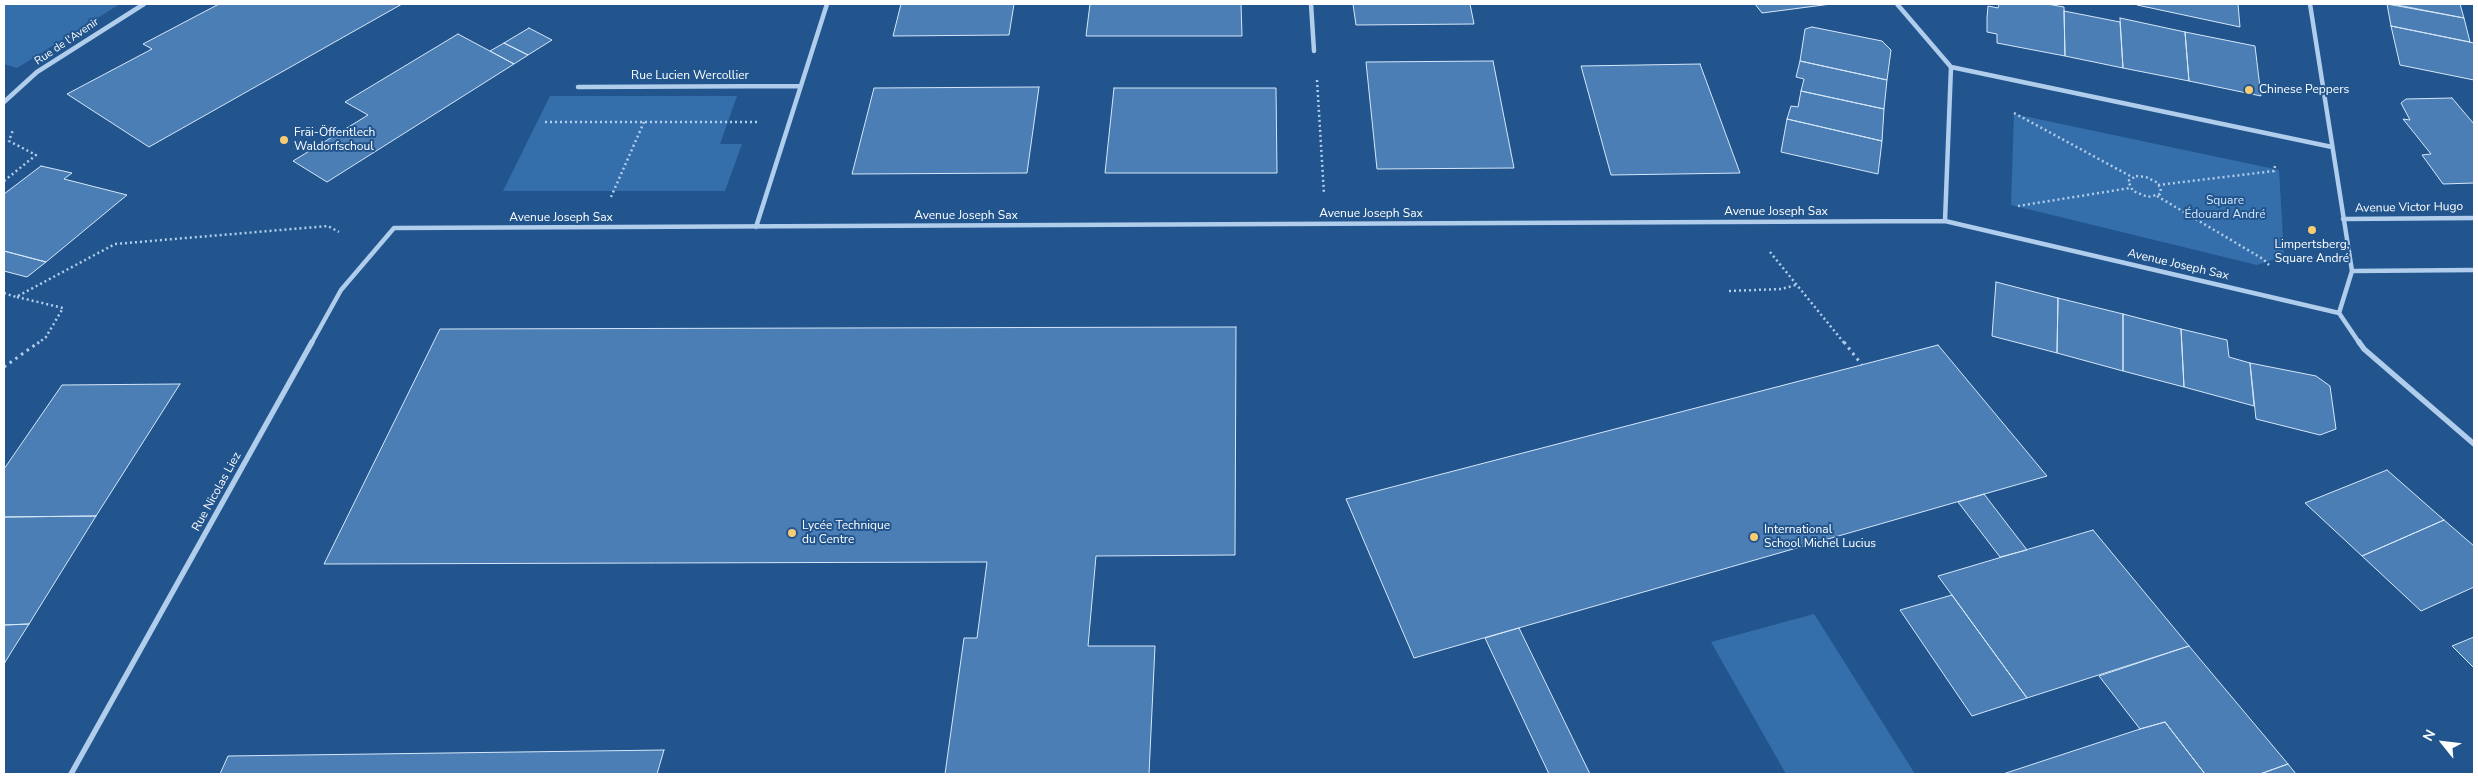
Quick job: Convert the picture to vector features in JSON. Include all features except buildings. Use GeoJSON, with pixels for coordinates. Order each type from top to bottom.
{"type":"FeatureCollection","features":[{"type":"Feature","properties":{"kind":"street","name":"Rue de l'Avenir"},"geometry":{"type":"LineString","coordinates":[[4,102],[37,72],[144,4]]}},
{"type":"Feature","properties":{"kind":"street"},"geometry":{"type":"LineString","coordinates":[[756,227],[827,4]]}},
{"type":"Feature","properties":{"kind":"street"},"geometry":{"type":"LineString","coordinates":[[1311,4],[1314,51]]}},
{"type":"Feature","properties":{"kind":"street"},"geometry":{"type":"LineString","coordinates":[[1897,4],[1951,67],[2332,147]]}},
{"type":"Feature","properties":{"kind":"street"},"geometry":{"type":"LineString","coordinates":[[2310,4],[2352,272],[2339,313],[2364,349],[2474,444]]}},
{"type":"Feature","properties":{"kind":"street"},"geometry":{"type":"LineString","coordinates":[[1945,222],[1951,67]]}},
{"type":"Feature","properties":{"kind":"street","name":"Rue Lucien Wercollier"},"geometry":{"type":"LineString","coordinates":[[578,87],[801,86]]}},
{"type":"Feature","properties":{"kind":"street","name":"Avenue Victor Hugo"},"geometry":{"type":"LineString","coordinates":[[2343,219],[2474,218]]}},
{"type":"Feature","properties":{"kind":"street","name":"Avenue Joseph Sax"},"geometry":{"type":"LineString","coordinates":[[394,228],[1945,222],[2339,313]]}},
{"type":"Feature","properties":{"kind":"street","name":"Rue Nicolas Liez"},"geometry":{"type":"LineString","coordinates":[[71,774],[341,290],[394,228]]}},
{"type":"Feature","properties":{"kind":"street"},"geometry":{"type":"LineString","coordinates":[[2352,272],[2474,270]]}},
{"type":"Feature","properties":{"kind":"path"},"geometry":{"type":"LineString","coordinates":[[1314,51],[1326,224]]}},
{"type":"Feature","properties":{"kind":"path"},"geometry":{"type":"LineString","coordinates":[[2007,109],[2132,177],[2146,177],[2158,184],[2162,191],[2157,196]]}},
{"type":"Feature","properties":{"kind":"path"},"geometry":{"type":"LineString","coordinates":[[545,122],[766,122]]}},
{"type":"Feature","properties":{"kind":"path"},"geometry":{"type":"LineString","coordinates":[[610,198],[644,122]]}},
{"type":"Feature","properties":{"kind":"path"},"geometry":{"type":"LineString","coordinates":[[4,181],[36,155],[8,142]]}},
{"type":"Feature","properties":{"kind":"path"},"geometry":{"type":"LineString","coordinates":[[2158,184],[2274,171],[2275,165]]}},
{"type":"Feature","properties":{"kind":"path"},"geometry":{"type":"LineString","coordinates":[[2130,188],[2128,182],[2132,177]]}},
{"type":"Feature","properties":{"kind":"path"},"geometry":{"type":"LineString","coordinates":[[2014,206],[2130,188],[2144,196],[2157,196],[2263,259],[2273,270]]}},
{"type":"Feature","properties":{"kind":"path"},"geometry":{"type":"LineString","coordinates":[[16,297],[116,244],[328,226],[339,232]]}},
{"type":"Feature","properties":{"kind":"path"},"geometry":{"type":"LineString","coordinates":[[1770,252],[1862,365]]}},
{"type":"Feature","properties":{"kind":"path"},"geometry":{"type":"LineString","coordinates":[[1729,291],[1781,289],[1796,285]]}},
{"type":"Feature","properties":{"kind":"path"},"geometry":{"type":"LineString","coordinates":[[4,293],[63,308],[46,337],[4,367]]}},
{"type":"Feature","properties":{"kind":"green space"},"geometry":{"type":"Polygon","coordinates":[[[4,4],[120,4],[17,68],[4,64],[4,4]]]}},
{"type":"Feature","properties":{"kind":"green space"},"geometry":{"type":"Polygon","coordinates":[[[550,96],[737,96],[720,144],[742,144],[725,191],[503,191],[550,96]]]}},
{"type":"Feature","properties":{"kind":"green space","name":"Square Édouard André"},"geometry":{"type":"Polygon","coordinates":[[[2014,114],[2279,170],[2284,256],[2257,265],[2011,205],[2014,114]]]}},
{"type":"Feature","properties":{"kind":"green space"},"geometry":{"type":"Polygon","coordinates":[[[1814,614],[1915,774],[1786,774],[1711,642],[1814,614]]]}},
{"type":"Feature","properties":{"kind":"place","name":"Chinese Peppers"},"geometry":{"type":"Point","coordinates":[2249,90]}},
{"type":"Feature","properties":{"kind":"place","name":"Fräi-Öffentlech Waldorfschoul"},"geometry":{"type":"Point","coordinates":[284,140]}},
{"type":"Feature","properties":{"kind":"place","name":"Limpertsberg, Square André"},"geometry":{"type":"Point","coordinates":[2312,230]}},
{"type":"Feature","properties":{"kind":"place","name":"Lycée Technique du Centre"},"geometry":{"type":"Point","coordinates":[792,533]}},
{"type":"Feature","properties":{"kind":"place","name":"International School Michel Lucius"},"geometry":{"type":"Point","coordinates":[1754,537]}}]}
